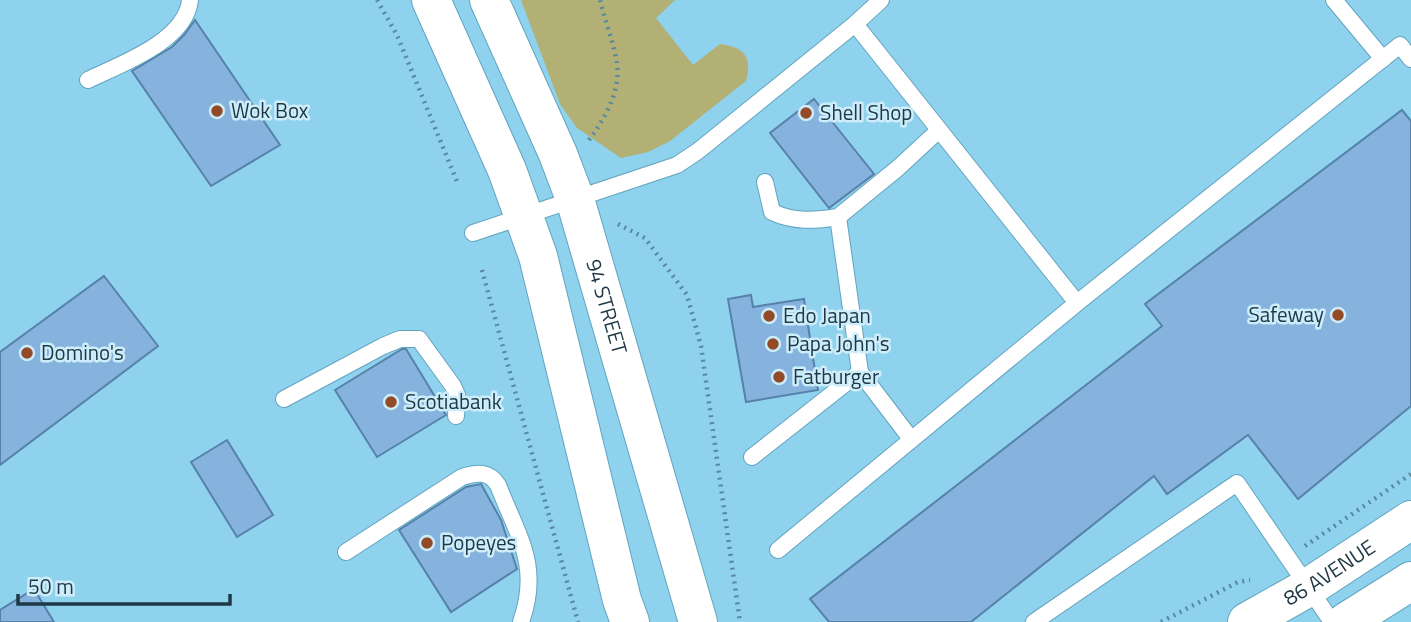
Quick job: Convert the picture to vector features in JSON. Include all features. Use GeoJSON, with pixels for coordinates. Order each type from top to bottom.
{"type":"FeatureCollection","features":[{"type":"Feature","properties":{"kind":"main road"},"geometry":{"type":"LineString","coordinates":[[431,0],[507,170],[538,256],[625,614]]}},
{"type":"Feature","properties":{"kind":"main road","name":"94 STREET"},"geometry":{"type":"LineString","coordinates":[[489,0],[558,154],[575,199],[698,622]]}},
{"type":"Feature","properties":{"kind":"main road","name":"86 AVENUE"},"geometry":{"type":"LineString","coordinates":[[1247,622],[1309,587],[1411,520]]}},
{"type":"Feature","properties":{"kind":"main road"},"geometry":{"type":"LineString","coordinates":[[1346,622],[1411,581]]}},
{"type":"Feature","properties":{"kind":"lane"},"geometry":{"type":"LineString","coordinates":[[88,80],[162,43],[187,14],[190,0]]}},
{"type":"Feature","properties":{"kind":"lane"},"geometry":{"type":"LineString","coordinates":[[473,233],[677,165],[698,151],[881,0]]}},
{"type":"Feature","properties":{"kind":"lane"},"geometry":{"type":"LineString","coordinates":[[1334,0],[1383,59]]}},
{"type":"Feature","properties":{"kind":"lane"},"geometry":{"type":"LineString","coordinates":[[855,24],[1077,303]]}},
{"type":"Feature","properties":{"kind":"lane"},"geometry":{"type":"LineString","coordinates":[[778,550],[1077,303],[1405,42],[1411,59]]}},
{"type":"Feature","properties":{"kind":"lane"},"geometry":{"type":"LineString","coordinates":[[765,182],[772,212],[786,218],[813,221],[838,218],[939,130]]}},
{"type":"Feature","properties":{"kind":"lane"},"geometry":{"type":"LineString","coordinates":[[838,218],[860,372],[911,439]]}},
{"type":"Feature","properties":{"kind":"lane"},"geometry":{"type":"LineString","coordinates":[[284,399],[383,346],[400,339],[419,339],[453,386],[457,395],[456,416]]}},
{"type":"Feature","properties":{"kind":"lane"},"geometry":{"type":"LineString","coordinates":[[752,457],[860,372]]}},
{"type":"Feature","properties":{"kind":"lane"},"geometry":{"type":"LineString","coordinates":[[346,552],[462,477],[481,473],[489,475],[498,485],[530,569],[530,589],[521,622]]}},
{"type":"Feature","properties":{"kind":"lane"},"geometry":{"type":"LineString","coordinates":[[1034,622],[1237,483],[1332,622]]}},
{"type":"Feature","properties":{"kind":"path"},"geometry":{"type":"LineString","coordinates":[[377,0],[397,35],[458,184]]}},
{"type":"Feature","properties":{"kind":"path"},"geometry":{"type":"LineString","coordinates":[[586,143],[605,118],[618,66],[600,0]]}},
{"type":"Feature","properties":{"kind":"path"},"geometry":{"type":"LineString","coordinates":[[612,221],[645,238],[687,295],[701,346],[740,622]]}},
{"type":"Feature","properties":{"kind":"path"},"geometry":{"type":"LineString","coordinates":[[482,270],[578,622]]}},
{"type":"Feature","properties":{"kind":"shaded area"},"geometry":{"type":"Polygon","coordinates":[[[521,0],[675,0],[656,18],[693,65],[720,44],[728,45],[745,55],[748,66],[746,81],[670,141],[648,152],[621,158],[577,128],[560,104],[521,0]]]}},
{"type":"Feature","properties":{"kind":"building"},"geometry":{"type":"Polygon","coordinates":[[[195,20],[280,145],[211,186],[132,71],[172,47],[195,20]]]}},
{"type":"Feature","properties":{"kind":"building"},"geometry":{"type":"Polygon","coordinates":[[[814,99],[874,174],[829,208],[770,133],[814,99]]]}},
{"type":"Feature","properties":{"kind":"building"},"geometry":{"type":"Polygon","coordinates":[[[1402,110],[1411,121],[1411,406],[1298,499],[1248,435],[1167,494],[1154,476],[971,622],[829,622],[810,599],[1162,326],[1145,304],[1402,110]]]}},
{"type":"Feature","properties":{"kind":"building"},"geometry":{"type":"Polygon","coordinates":[[[104,276],[158,346],[0,465],[0,352],[104,276]]]}},
{"type":"Feature","properties":{"kind":"building"},"geometry":{"type":"Polygon","coordinates":[[[751,295],[753,307],[804,299],[818,390],[746,402],[728,299],[751,295]]]}},
{"type":"Feature","properties":{"kind":"building","name":"Scotiabank"},"geometry":{"type":"Polygon","coordinates":[[[406,349],[446,415],[377,457],[335,390],[406,349]]]}},
{"type":"Feature","properties":{"kind":"building"},"geometry":{"type":"Polygon","coordinates":[[[227,440],[273,515],[237,537],[191,462],[227,440]]]}},
{"type":"Feature","properties":{"kind":"building"},"geometry":{"type":"Polygon","coordinates":[[[481,484],[501,520],[517,569],[451,612],[399,530],[466,487],[481,484]]]}},
{"type":"Feature","properties":{"kind":"building"},"geometry":{"type":"Polygon","coordinates":[[[34,589],[54,622],[0,622],[0,610],[34,589]]]}},
{"type":"Feature","properties":{"kind":"place","name":"Wok Box"},"geometry":{"type":"Point","coordinates":[217,111]}},
{"type":"Feature","properties":{"kind":"place","name":"Shell Shop"},"geometry":{"type":"Point","coordinates":[806,113]}},
{"type":"Feature","properties":{"kind":"place","name":"Safeway"},"geometry":{"type":"Point","coordinates":[1338,315]}},
{"type":"Feature","properties":{"kind":"place","name":"Edo Japan"},"geometry":{"type":"Point","coordinates":[769,316]}},
{"type":"Feature","properties":{"kind":"place","name":"Papa John's"},"geometry":{"type":"Point","coordinates":[773,344]}},
{"type":"Feature","properties":{"kind":"place","name":"Domino's"},"geometry":{"type":"Point","coordinates":[27,353]}},
{"type":"Feature","properties":{"kind":"place","name":"Fatburger"},"geometry":{"type":"Point","coordinates":[779,377]}},
{"type":"Feature","properties":{"kind":"place","name":"Scotiabank"},"geometry":{"type":"Point","coordinates":[391,402]}},
{"type":"Feature","properties":{"kind":"place","name":"Popeyes"},"geometry":{"type":"Point","coordinates":[427,543]}}]}
